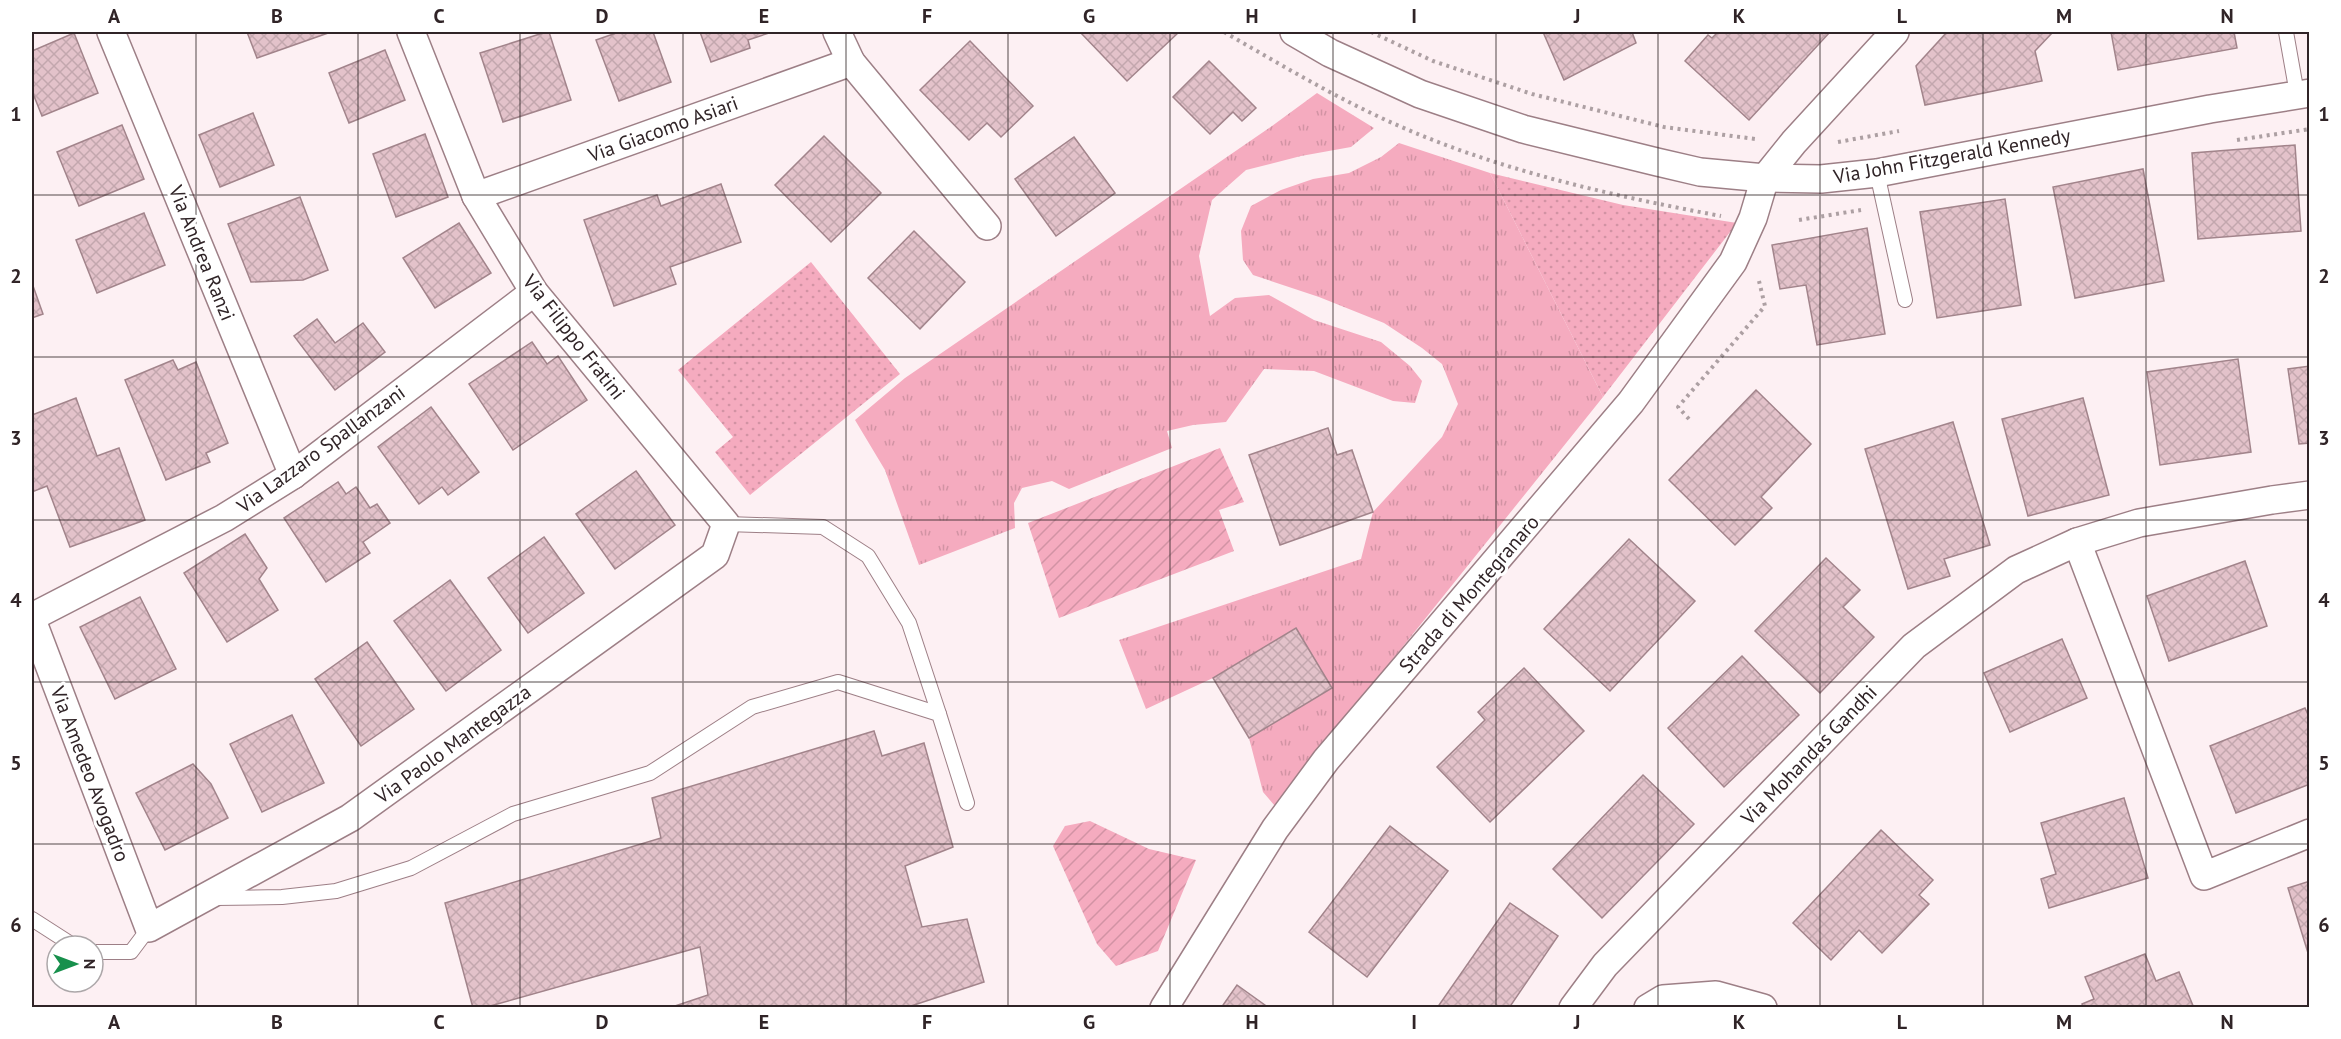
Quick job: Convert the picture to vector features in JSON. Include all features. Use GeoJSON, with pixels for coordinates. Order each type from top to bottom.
{"type":"FeatureCollection","features":[{"type":"Feature","properties":{"kind":"street","name":"Via Andrea Ranzi"},"geometry":{"type":"LineString","coordinates":[[111,32],[293,475]]}},
{"type":"Feature","properties":{"kind":"street","name":"Via Filippo Fratini"},"geometry":{"type":"LineString","coordinates":[[411,32],[476,196],[534,292],[726,524]]}},
{"type":"Feature","properties":{"kind":"street"},"geometry":{"type":"LineString","coordinates":[[837,32],[851,62],[987,226]]}},
{"type":"Feature","properties":{"kind":"street","name":"Via John Fitzgerald Kennedy"},"geometry":{"type":"LineString","coordinates":[[1294,32],[1330,53],[1420,94],[1523,129],[1700,172],[1765,178],[1821,179],[1877,173],[2303,93]]}},
{"type":"Feature","properties":{"kind":"street"},"geometry":{"type":"LineString","coordinates":[[1765,178],[1794,142],[1895,32]]}},
{"type":"Feature","properties":{"kind":"street","name":"Via Giacomo Asiari"},"geometry":{"type":"LineString","coordinates":[[476,196],[851,62]]}},
{"type":"Feature","properties":{"kind":"street","name":"Strada di Montegranaro"},"geometry":{"type":"LineString","coordinates":[[1164,1008],[1275,829],[1326,760],[1631,402],[1733,262],[1754,218],[1765,178]]}},
{"type":"Feature","properties":{"kind":"street","name":"Via Lazzaro Spallanzani"},"geometry":{"type":"LineString","coordinates":[[32,618],[224,518],[293,475],[534,292]]}},
{"type":"Feature","properties":{"kind":"street","name":"Via Mohandas Gandhi"},"geometry":{"type":"LineString","coordinates":[[1574,1008],[1605,965],[1914,646],[2016,570],[2078,542],[2139,523],[2310,495]]}},
{"type":"Feature","properties":{"kind":"street","name":"Via Paolo Mantegazza"},"geometry":{"type":"LineString","coordinates":[[149,928],[350,818],[715,555],[726,524]]}},
{"type":"Feature","properties":{"kind":"street"},"geometry":{"type":"LineString","coordinates":[[2078,542],[2204,876],[2310,833]]}},
{"type":"Feature","properties":{"kind":"street","name":"Via Amedeo Avogadro"},"geometry":{"type":"LineString","coordinates":[[32,618],[149,928]]}},
{"type":"Feature","properties":{"kind":"street"},"geometry":{"type":"LineString","coordinates":[[1648,1008],[1663,999],[1716,995],[1763,1008]]}},
{"type":"Feature","properties":{"kind":"lane"},"geometry":{"type":"LineString","coordinates":[[2286,32],[2303,93]]}},
{"type":"Feature","properties":{"kind":"lane"},"geometry":{"type":"LineString","coordinates":[[1877,173],[1905,300]]}},
{"type":"Feature","properties":{"kind":"lane"},"geometry":{"type":"LineString","coordinates":[[726,524],[823,527],[868,556],[909,623],[967,803]]}},
{"type":"Feature","properties":{"kind":"lane"},"geometry":{"type":"LineString","coordinates":[[204,898],[282,897],[336,891],[411,868],[513,814],[650,773],[752,707],[838,682],[939,714]]}},
{"type":"Feature","properties":{"kind":"lane"},"geometry":{"type":"LineString","coordinates":[[32,919],[55,934]]}},
{"type":"Feature","properties":{"kind":"lane"},"geometry":{"type":"LineString","coordinates":[[105,952],[131,952],[149,928]]}},
{"type":"Feature","properties":{"kind":"path"},"geometry":{"type":"LineString","coordinates":[[1371,32],[1433,61],[1532,94],[1664,127],[1739,138],[1794,142],[1837,142],[1899,131]]}},
{"type":"Feature","properties":{"kind":"path"},"geometry":{"type":"LineString","coordinates":[[1689,419],[1678,407],[1765,306],[1758,274]]}},
{"type":"Feature","properties":{"kind":"green space"},"geometry":{"type":"Polygon","coordinates":[[[1317,93],[1374,128],[1351,147],[1301,156],[1246,170],[1212,200],[1199,256],[1210,316],[1235,298],[1269,295],[1314,320],[1381,342],[1410,366],[1422,381],[1415,403],[1393,401],[1314,371],[1264,369],[1226,422],[1193,425],[1167,431],[1172,448],[1069,489],[1052,481],[1022,488],[1014,503],[1015,528],[919,565],[885,470],[855,420],[905,378],[1317,93]]]}},
{"type":"Feature","properties":{"kind":"green space"},"geometry":{"type":"Polygon","coordinates":[[[1399,143],[1490,173],[1603,397],[1275,806],[1263,792],[1249,738],[1332,688],[1296,628],[1213,678],[1146,709],[1119,640],[1361,559],[1373,512],[1442,437],[1458,404],[1442,364],[1384,323],[1319,297],[1253,275],[1243,260],[1241,231],[1251,206],[1281,190],[1313,179],[1349,173],[1381,157],[1399,143]]]}},
{"type":"Feature","properties":{"kind":"green space"},"geometry":{"type":"Polygon","coordinates":[[[1490,173],[1623,205],[1737,223],[1603,397],[1490,173]]]}},
{"type":"Feature","properties":{"kind":"green space"},"geometry":{"type":"Polygon","coordinates":[[[811,262],[900,374],[750,495],[715,452],[733,437],[678,370],[811,262]]]}},
{"type":"Feature","properties":{"kind":"green space"},"geometry":{"type":"Polygon","coordinates":[[[1220,448],[1244,502],[1219,510],[1234,551],[1059,618],[1028,523],[1220,448]]]}},
{"type":"Feature","properties":{"kind":"green space"},"geometry":{"type":"Polygon","coordinates":[[[1090,821],[1149,849],[1196,860],[1158,951],[1116,966],[1097,944],[1053,846],[1065,826],[1090,821]]]}},
{"type":"Feature","properties":{"kind":"building"},"geometry":{"type":"Polygon","coordinates":[[[247,32],[331,32],[257,58],[247,32]]]}},
{"type":"Feature","properties":{"kind":"building"},"geometry":{"type":"Polygon","coordinates":[[[549,32],[571,100],[503,122],[480,53],[549,32]]]}},
{"type":"Feature","properties":{"kind":"building"},"geometry":{"type":"Polygon","coordinates":[[[619,32],[653,32],[671,82],[619,101],[596,40],[619,32]]]}},
{"type":"Feature","properties":{"kind":"building"},"geometry":{"type":"Polygon","coordinates":[[[700,32],[772,32],[748,40],[750,48],[711,62],[700,32]]]}},
{"type":"Feature","properties":{"kind":"building"},"geometry":{"type":"Polygon","coordinates":[[[1080,32],[1179,32],[1127,81],[1080,32]]]}},
{"type":"Feature","properties":{"kind":"building"},"geometry":{"type":"Polygon","coordinates":[[[1543,32],[1632,32],[1636,43],[1564,80],[1543,32]]]}},
{"type":"Feature","properties":{"kind":"building"},"geometry":{"type":"Polygon","coordinates":[[[1718,32],[1830,32],[1749,120],[1685,61],[1708,35],[1712,38],[1718,32]]]}},
{"type":"Feature","properties":{"kind":"building"},"geometry":{"type":"Polygon","coordinates":[[[1947,32],[2053,32],[2035,51],[2042,81],[1925,105],[1916,66],[1947,32]]]}},
{"type":"Feature","properties":{"kind":"building"},"geometry":{"type":"Polygon","coordinates":[[[2111,32],[2234,32],[2237,48],[2118,70],[2111,32]]]}},
{"type":"Feature","properties":{"kind":"building"},"geometry":{"type":"Polygon","coordinates":[[[74,33],[98,93],[42,116],[32,91],[32,51],[74,33]]]}},
{"type":"Feature","properties":{"kind":"building"},"geometry":{"type":"Polygon","coordinates":[[[970,41],[1033,106],[1001,137],[987,123],[969,140],[920,90],[970,41]]]}},
{"type":"Feature","properties":{"kind":"building"},"geometry":{"type":"Polygon","coordinates":[[[385,50],[405,100],[349,123],[329,73],[385,50]]]}},
{"type":"Feature","properties":{"kind":"building"},"geometry":{"type":"Polygon","coordinates":[[[1209,61],[1256,108],[1242,121],[1233,112],[1210,134],[1173,97],[1209,61]]]}},
{"type":"Feature","properties":{"kind":"building"},"geometry":{"type":"Polygon","coordinates":[[[253,113],[274,165],[220,187],[199,135],[253,113]]]}},
{"type":"Feature","properties":{"kind":"building"},"geometry":{"type":"Polygon","coordinates":[[[122,125],[144,179],[79,206],[57,152],[122,125]]]}},
{"type":"Feature","properties":{"kind":"building"},"geometry":{"type":"Polygon","coordinates":[[[425,134],[448,197],[396,217],[373,154],[425,134]]]}},
{"type":"Feature","properties":{"kind":"building"},"geometry":{"type":"Polygon","coordinates":[[[824,136],[881,193],[831,242],[775,185],[824,136]]]}},
{"type":"Feature","properties":{"kind":"building"},"geometry":{"type":"Polygon","coordinates":[[[1074,137],[1115,193],[1056,236],[1015,179],[1074,137]]]}},
{"type":"Feature","properties":{"kind":"building"},"geometry":{"type":"Polygon","coordinates":[[[2295,145],[2301,231],[2198,239],[2192,153],[2295,145]]]}},
{"type":"Feature","properties":{"kind":"building"},"geometry":{"type":"Polygon","coordinates":[[[2143,169],[2164,281],[2075,298],[2053,187],[2143,169]]]}},
{"type":"Feature","properties":{"kind":"building"},"geometry":{"type":"Polygon","coordinates":[[[721,184],[741,242],[670,267],[676,284],[614,306],[584,220],[657,195],[661,206],[721,184]]]}},
{"type":"Feature","properties":{"kind":"building"},"geometry":{"type":"Polygon","coordinates":[[[300,197],[328,270],[303,280],[251,282],[228,224],[300,197]]]}},
{"type":"Feature","properties":{"kind":"building"},"geometry":{"type":"Polygon","coordinates":[[[2005,199],[2021,305],[1937,318],[1920,212],[2005,199]]]}},
{"type":"Feature","properties":{"kind":"building"},"geometry":{"type":"Polygon","coordinates":[[[144,213],[165,265],[97,293],[76,240],[144,213]]]}},
{"type":"Feature","properties":{"kind":"building"},"geometry":{"type":"Polygon","coordinates":[[[459,223],[491,273],[435,308],[403,258],[459,223]]]}},
{"type":"Feature","properties":{"kind":"building"},"geometry":{"type":"Polygon","coordinates":[[[1867,228],[1885,334],[1817,345],[1806,285],[1780,289],[1772,245],[1867,228]]]}},
{"type":"Feature","properties":{"kind":"building"},"geometry":{"type":"Polygon","coordinates":[[[914,231],[965,282],[920,329],[868,278],[914,231]]]}},
{"type":"Feature","properties":{"kind":"building"},"geometry":{"type":"Polygon","coordinates":[[[32,283],[43,314],[32,318],[32,283]]]}},
{"type":"Feature","properties":{"kind":"building"},"geometry":{"type":"Polygon","coordinates":[[[317,319],[335,343],[363,323],[385,352],[335,390],[294,336],[317,319]]]}},
{"type":"Feature","properties":{"kind":"building"},"geometry":{"type":"Polygon","coordinates":[[[532,342],[547,364],[558,356],[587,400],[513,450],[469,384],[532,342]]]}},
{"type":"Feature","properties":{"kind":"building"},"geometry":{"type":"Polygon","coordinates":[[[2238,359],[2251,452],[2160,465],[2147,372],[2238,359]]]}},
{"type":"Feature","properties":{"kind":"building"},"geometry":{"type":"Polygon","coordinates":[[[173,360],[178,370],[196,362],[228,443],[206,453],[210,462],[166,480],[125,380],[173,360]]]}},
{"type":"Feature","properties":{"kind":"building"},"geometry":{"type":"Polygon","coordinates":[[[2310,366],[2310,443],[2299,444],[2288,369],[2310,366]]]}},
{"type":"Feature","properties":{"kind":"building"},"geometry":{"type":"Polygon","coordinates":[[[1756,390],[1811,444],[1761,497],[1772,508],[1735,545],[1669,480],[1756,390]]]}},
{"type":"Feature","properties":{"kind":"building"},"geometry":{"type":"Polygon","coordinates":[[[76,398],[97,456],[119,448],[145,520],[70,547],[47,486],[32,492],[32,415],[76,398]]]}},
{"type":"Feature","properties":{"kind":"building"},"geometry":{"type":"Polygon","coordinates":[[[2083,398],[2109,495],[2028,516],[2002,419],[2083,398]]]}},
{"type":"Feature","properties":{"kind":"building"},"geometry":{"type":"Polygon","coordinates":[[[431,407],[479,472],[448,495],[442,487],[419,504],[378,447],[431,407]]]}},
{"type":"Feature","properties":{"kind":"building"},"geometry":{"type":"Polygon","coordinates":[[[1953,422],[1990,545],[1944,559],[1950,576],[1908,589],[1865,449],[1953,422]]]}},
{"type":"Feature","properties":{"kind":"building"},"geometry":{"type":"Polygon","coordinates":[[[1328,428],[1337,455],[1352,450],[1373,512],[1280,545],[1249,455],[1328,428]]]}},
{"type":"Feature","properties":{"kind":"building"},"geometry":{"type":"Polygon","coordinates":[[[636,471],[675,525],[615,569],[576,514],[636,471]]]}},
{"type":"Feature","properties":{"kind":"building"},"geometry":{"type":"Polygon","coordinates":[[[338,482],[346,494],[356,487],[370,508],[377,504],[390,523],[363,542],[370,553],[326,582],[284,518],[338,482]]]}},
{"type":"Feature","properties":{"kind":"building"},"geometry":{"type":"Polygon","coordinates":[[[245,534],[267,568],[259,579],[278,610],[227,642],[184,573],[245,534]]]}},
{"type":"Feature","properties":{"kind":"building"},"geometry":{"type":"Polygon","coordinates":[[[544,537],[584,593],[528,633],[488,578],[544,537]]]}},
{"type":"Feature","properties":{"kind":"building"},"geometry":{"type":"Polygon","coordinates":[[[1629,539],[1695,601],[1610,691],[1544,629],[1629,539]]]}},
{"type":"Feature","properties":{"kind":"building"},"geometry":{"type":"Polygon","coordinates":[[[1826,558],[1860,590],[1843,607],[1874,637],[1820,693],[1755,631],[1826,558]]]}},
{"type":"Feature","properties":{"kind":"building"},"geometry":{"type":"Polygon","coordinates":[[[2245,561],[2267,626],[2169,661],[2147,596],[2245,561]]]}},
{"type":"Feature","properties":{"kind":"building"},"geometry":{"type":"Polygon","coordinates":[[[450,580],[501,650],[446,691],[394,621],[450,580]]]}},
{"type":"Feature","properties":{"kind":"building"},"geometry":{"type":"Polygon","coordinates":[[[140,597],[176,669],[115,699],[80,627],[140,597]]]}},
{"type":"Feature","properties":{"kind":"building"},"geometry":{"type":"Polygon","coordinates":[[[1296,628],[1332,688],[1249,738],[1213,678],[1296,628]]]}},
{"type":"Feature","properties":{"kind":"building"},"geometry":{"type":"Polygon","coordinates":[[[2062,639],[2087,698],[2010,732],[1984,673],[2062,639]]]}},
{"type":"Feature","properties":{"kind":"building"},"geometry":{"type":"Polygon","coordinates":[[[367,642],[414,709],[361,746],[315,679],[367,642]]]}},
{"type":"Feature","properties":{"kind":"building"},"geometry":{"type":"Polygon","coordinates":[[[1742,656],[1799,715],[1724,787],[1668,728],[1742,656]]]}},
{"type":"Feature","properties":{"kind":"building"},"geometry":{"type":"Polygon","coordinates":[[[1524,668],[1584,731],[1490,822],[1437,767],[1485,720],[1478,712],[1524,668]]]}},
{"type":"Feature","properties":{"kind":"building"},"geometry":{"type":"Polygon","coordinates":[[[2305,708],[2310,719],[2310,784],[2236,813],[2210,746],[2305,708]]]}},
{"type":"Feature","properties":{"kind":"building"},"geometry":{"type":"Polygon","coordinates":[[[292,715],[324,783],[262,812],[230,744],[292,715]]]}},
{"type":"Feature","properties":{"kind":"building"},"geometry":{"type":"Polygon","coordinates":[[[874,731],[882,756],[924,743],[953,847],[905,866],[922,927],[967,919],[984,982],[905,1008],[669,1008],[708,995],[700,947],[483,1008],[473,1008],[445,903],[661,838],[652,798],[874,731]]]}},
{"type":"Feature","properties":{"kind":"building"},"geometry":{"type":"Polygon","coordinates":[[[193,764],[211,784],[228,818],[165,850],[136,793],[193,764]]]}},
{"type":"Feature","properties":{"kind":"building"},"geometry":{"type":"Polygon","coordinates":[[[1643,775],[1694,824],[1602,918],[1553,869],[1643,775]]]}},
{"type":"Feature","properties":{"kind":"building"},"geometry":{"type":"Polygon","coordinates":[[[2124,798],[2148,878],[2049,908],[2041,879],[2056,874],[2041,823],[2124,798]]]}},
{"type":"Feature","properties":{"kind":"building"},"geometry":{"type":"Polygon","coordinates":[[[1390,826],[1448,871],[1367,977],[1309,932],[1390,826]]]}},
{"type":"Feature","properties":{"kind":"building"},"geometry":{"type":"Polygon","coordinates":[[[1881,830],[1933,880],[1919,895],[1929,904],[1882,953],[1859,930],[1831,960],[1793,923],[1881,830]]]}},
{"type":"Feature","properties":{"kind":"building"},"geometry":{"type":"Polygon","coordinates":[[[2310,881],[2310,953],[2308,953],[2288,888],[2310,881]]]}},
{"type":"Feature","properties":{"kind":"building"},"geometry":{"type":"Polygon","coordinates":[[[1510,903],[1558,936],[1509,1008],[1437,1008],[1510,903]]]}},
{"type":"Feature","properties":{"kind":"building"},"geometry":{"type":"Polygon","coordinates":[[[2145,954],[2156,981],[2179,972],[2194,1008],[2083,1008],[2082,1004],[2094,999],[2085,977],[2145,954]]]}},
{"type":"Feature","properties":{"kind":"building"},"geometry":{"type":"Polygon","coordinates":[[[1237,985],[1269,1008],[1221,1008],[1237,985]]]}}]}
